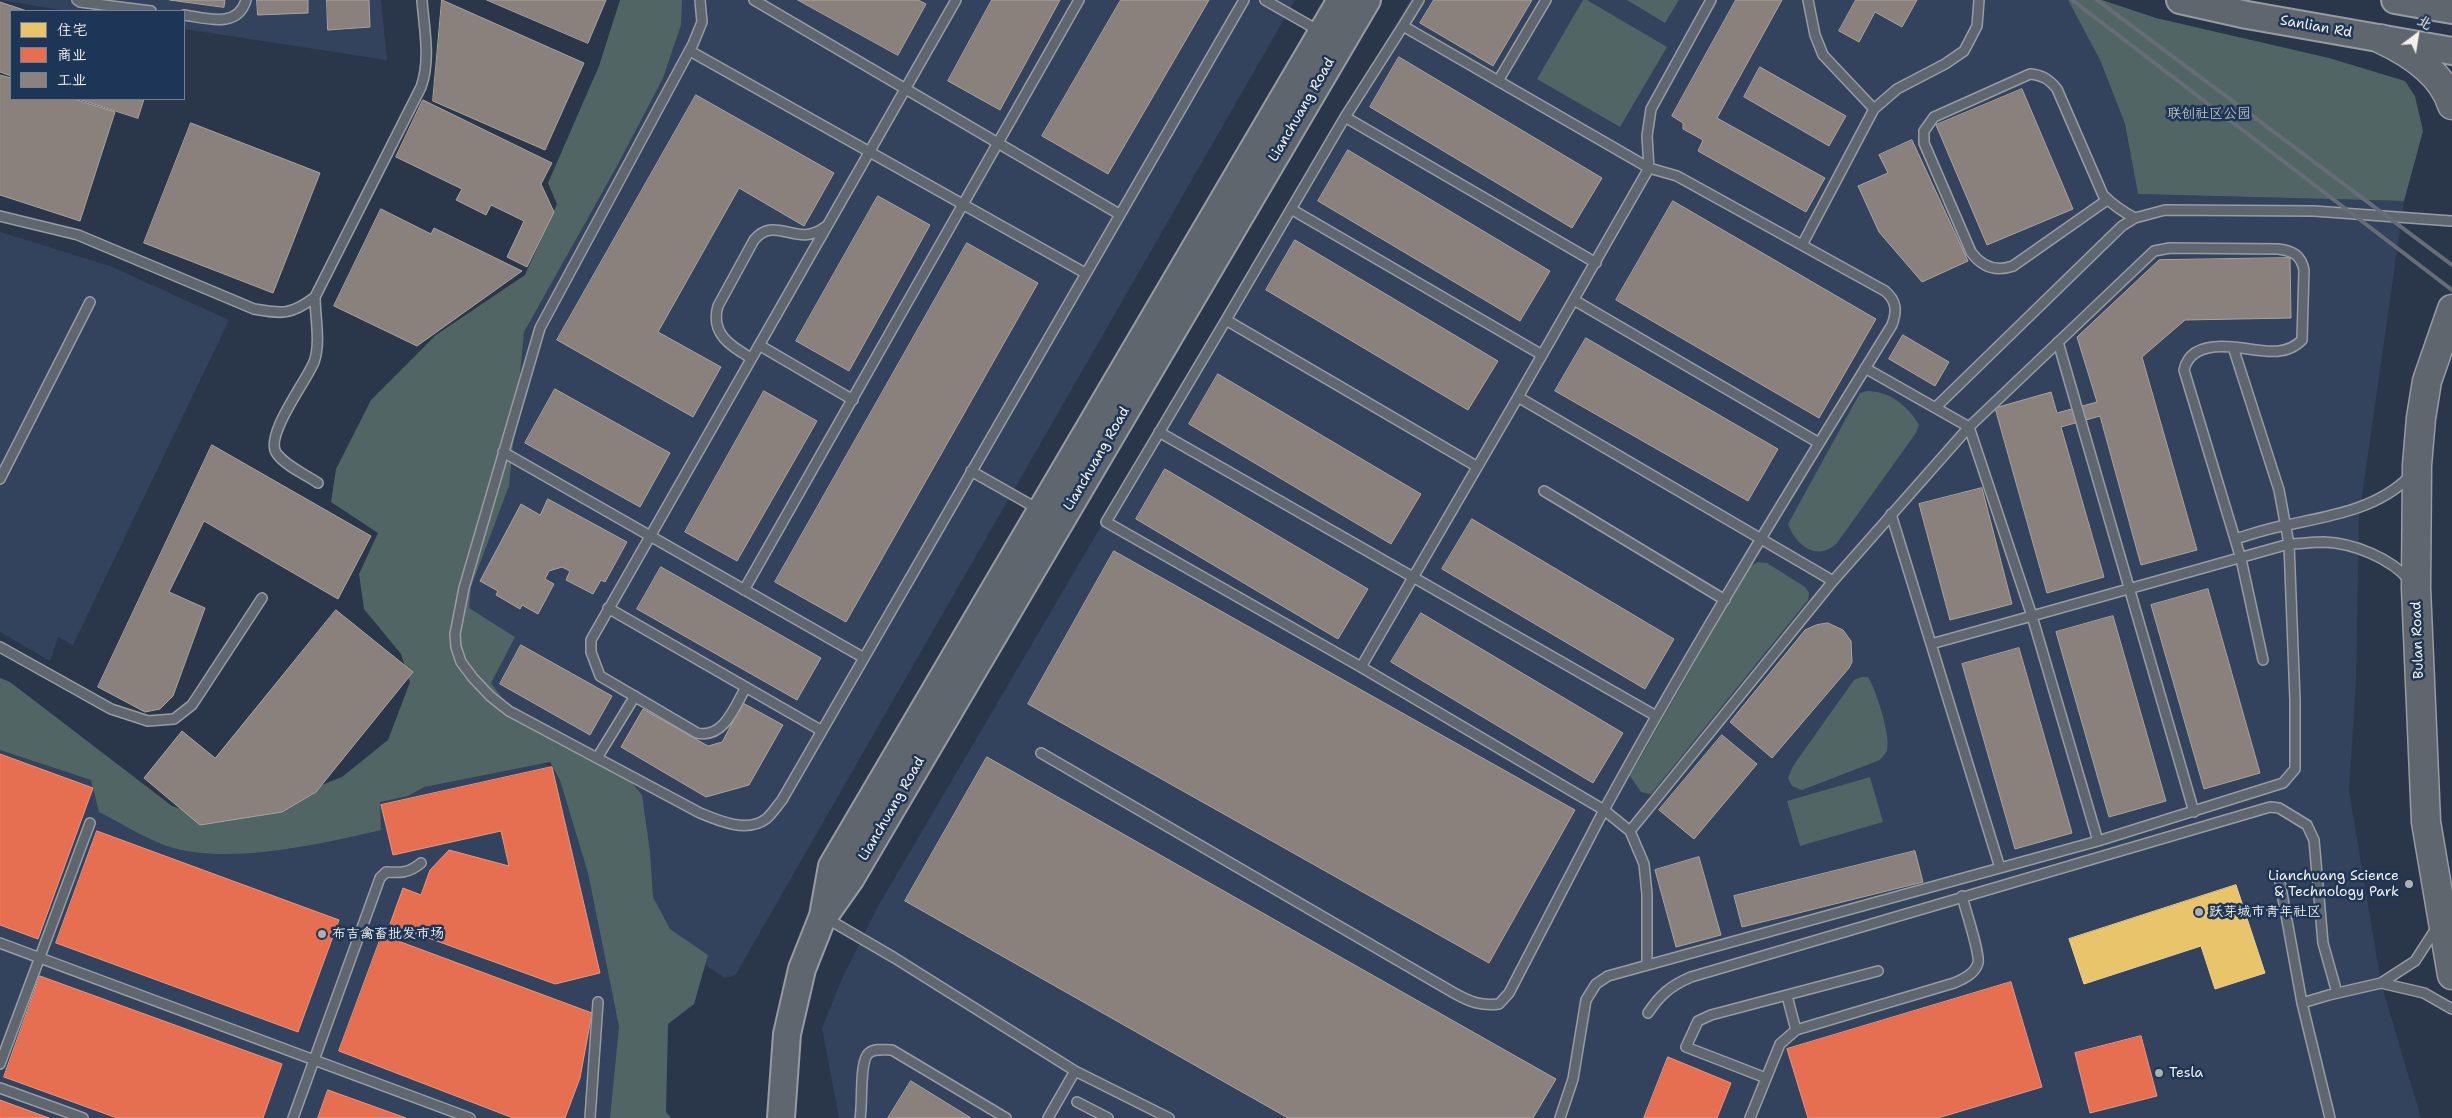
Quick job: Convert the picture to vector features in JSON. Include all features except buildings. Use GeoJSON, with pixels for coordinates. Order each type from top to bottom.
{"type":"FeatureCollection","features":[{"type":"Feature","properties":{"kind":"main road"},"geometry":{"type":"LineString","coordinates":[[2381,39],[2405,50],[2424,65],[2439,83],[2452,105]]}},
{"type":"Feature","properties":{"kind":"main road","name":"Bulan Road"},"geometry":{"type":"LineString","coordinates":[[2452,309],[2428,381],[2421,418],[2417,465],[2416,588],[2426,822],[2452,975]]}},
{"type":"Feature","properties":{"kind":"street","name":"Lianchuang Road"},"geometry":{"type":"LineString","coordinates":[[1051,516],[1341,0]]}},
{"type":"Feature","properties":{"kind":"street","name":"Lianchuang Road"},"geometry":{"type":"LineString","coordinates":[[781,1118],[787,1034],[802,970],[823,916],[832,866],[1051,516],[1367,0]]}},
{"type":"Feature","properties":{"kind":"street","name":"Sanlian Rd"},"geometry":{"type":"LineString","coordinates":[[2180,0],[2247,15],[2452,51]]}},
{"type":"Feature","properties":{"kind":"street"},"geometry":{"type":"LineString","coordinates":[[2395,0],[2452,10]]}},
{"type":"Feature","properties":{"kind":"lane"},"geometry":{"type":"LineString","coordinates":[[77,0],[80,2],[143,10]]}},
{"type":"Feature","properties":{"kind":"lane"},"geometry":{"type":"LineString","coordinates":[[185,15],[224,20],[235,17],[241,11],[246,0]]}},
{"type":"Feature","properties":{"kind":"lane"},"geometry":{"type":"LineString","coordinates":[[0,216],[78,235],[254,308],[278,313],[299,309],[315,297],[426,74],[422,0]]}},
{"type":"Feature","properties":{"kind":"lane"},"geometry":{"type":"LineString","coordinates":[[754,0],[1119,214]]}},
{"type":"Feature","properties":{"kind":"lane"},"geometry":{"type":"LineString","coordinates":[[746,687],[721,728],[706,735],[697,733],[600,676],[591,652],[591,640],[956,0]]}},
{"type":"Feature","properties":{"kind":"lane"},"geometry":{"type":"LineString","coordinates":[[744,590],[1079,0]]}},
{"type":"Feature","properties":{"kind":"lane"},"geometry":{"type":"LineString","coordinates":[[701,1],[702,22],[690,51],[540,328],[464,588],[455,634],[456,647],[467,670],[490,696],[509,711],[700,813],[726,823],[747,825],[765,819],[782,800],[1244,0]]}},
{"type":"Feature","properties":{"kind":"lane"},"geometry":{"type":"LineString","coordinates":[[1265,0],[1322,33]]}},
{"type":"Feature","properties":{"kind":"lane"},"geometry":{"type":"LineString","coordinates":[[1419,0],[1345,117],[1106,522],[1361,667],[1604,810],[1630,831],[1644,864],[1646,878],[1647,964]]}},
{"type":"Feature","properties":{"kind":"lane"},"geometry":{"type":"LineString","coordinates":[[1498,81],[1546,0]]}},
{"type":"Feature","properties":{"kind":"lane"},"geometry":{"type":"LineString","coordinates":[[1361,667],[1476,466],[1596,264],[1649,168],[1647,136],[1651,110],[1711,0]]}},
{"type":"Feature","properties":{"kind":"lane"},"geometry":{"type":"LineString","coordinates":[[1808,0],[1815,35],[1822,55],[1874,109]]}},
{"type":"Feature","properties":{"kind":"lane"},"geometry":{"type":"LineString","coordinates":[[1802,244],[1874,109],[1897,88],[1945,64],[1964,51],[1977,26],[1979,0]]}},
{"type":"Feature","properties":{"kind":"lane"},"geometry":{"type":"LineString","coordinates":[[1041,753],[1470,1002],[1484,1006],[1499,1004],[1509,993],[1604,810],[1656,716],[1819,443],[1892,325],[1896,314],[1892,297],[1802,244],[1677,176],[1649,168],[1404,26]]}},
{"type":"Feature","properties":{"kind":"lane"},"geometry":{"type":"LineString","coordinates":[[690,51],[1085,273]]}},
{"type":"Feature","properties":{"kind":"lane"},"geometry":{"type":"LineString","coordinates":[[2107,200],[2013,266],[2002,270],[1989,268],[1978,261],[1971,252],[1924,143],[1924,131],[1934,117],[2030,74],[2040,75],[2050,81],[2057,89],[2096,183],[2107,200],[2135,218]]}},
{"type":"Feature","properties":{"kind":"lane"},"geometry":{"type":"LineString","coordinates":[[1345,117],[1596,264]]}},
{"type":"Feature","properties":{"kind":"lane"},"geometry":{"type":"LineString","coordinates":[[1291,209],[1542,355]]}},
{"type":"Feature","properties":{"kind":"lane"},"geometry":{"type":"LineString","coordinates":[[1936,407],[2122,226],[2135,218],[2165,210],[2304,211],[2452,222]]}},
{"type":"Feature","properties":{"kind":"lane"},"geometry":{"type":"LineString","coordinates":[[751,358],[723,339],[715,316],[718,306],[754,240],[761,232],[770,229],[807,236],[818,233],[827,225]]}},
{"type":"Feature","properties":{"kind":"lane"},"geometry":{"type":"LineString","coordinates":[[1630,831],[1833,581],[1969,427],[2154,251],[2170,248],[2278,249],[2295,253],[2302,261],[2304,270],[2302,340],[2295,348],[2282,353],[2213,345],[2192,355],[2186,363],[2184,370],[2241,559],[2262,660]]}},
{"type":"Feature","properties":{"kind":"lane"},"geometry":{"type":"LineString","coordinates":[[315,297],[317,344],[314,361],[276,431],[272,445],[276,453],[286,463],[318,483]]}},
{"type":"Feature","properties":{"kind":"lane"},"geometry":{"type":"LineString","coordinates":[[1574,300],[1819,443]]}},
{"type":"Feature","properties":{"kind":"lane"},"geometry":{"type":"LineString","coordinates":[[0,479],[90,302]]}},
{"type":"Feature","properties":{"kind":"lane"},"geometry":{"type":"LineString","coordinates":[[1226,320],[1476,466]]}},
{"type":"Feature","properties":{"kind":"lane"},"geometry":{"type":"LineString","coordinates":[[2058,342],[2194,812]]}},
{"type":"Feature","properties":{"kind":"lane"},"geometry":{"type":"LineString","coordinates":[[759,345],[853,400]]}},
{"type":"Feature","properties":{"kind":"lane"},"geometry":{"type":"LineString","coordinates":[[1560,1118],[1573,1079],[1586,1000],[1596,984],[1608,976],[2098,841],[2283,783],[2295,769],[2295,700],[2289,544],[2279,490],[2233,347]]}},
{"type":"Feature","properties":{"kind":"lane"},"geometry":{"type":"LineString","coordinates":[[1865,368],[1969,427],[2032,616],[2098,841]]}},
{"type":"Feature","properties":{"kind":"lane"},"geometry":{"type":"LineString","coordinates":[[1518,397],[1833,581]]}},
{"type":"Feature","properties":{"kind":"lane"},"geometry":{"type":"LineString","coordinates":[[1159,432],[1656,716]]}},
{"type":"Feature","properties":{"kind":"lane"},"geometry":{"type":"LineString","coordinates":[[503,452],[864,658]]}},
{"type":"Feature","properties":{"kind":"lane"},"geometry":{"type":"LineString","coordinates":[[2235,539],[2286,525],[2320,520],[2378,500],[2401,486],[2417,465]]}},
{"type":"Feature","properties":{"kind":"lane"},"geometry":{"type":"LineString","coordinates":[[971,471],[1051,516]]}},
{"type":"Feature","properties":{"kind":"lane"},"geometry":{"type":"LineString","coordinates":[[1544,492],[1726,600]]}},
{"type":"Feature","properties":{"kind":"lane"},"geometry":{"type":"LineString","coordinates":[[1891,514],[2000,868]]}},
{"type":"Feature","properties":{"kind":"lane"},"geometry":{"type":"LineString","coordinates":[[1931,644],[2241,559],[2289,544],[2325,542],[2378,556],[2402,571],[2416,588]]}},
{"type":"Feature","properties":{"kind":"lane"},"geometry":{"type":"LineString","coordinates":[[0,648],[111,709],[148,721],[174,719],[192,705],[262,598]]}},
{"type":"Feature","properties":{"kind":"lane"},"geometry":{"type":"LineString","coordinates":[[608,608],[822,731]]}},
{"type":"Feature","properties":{"kind":"lane"},"geometry":{"type":"LineString","coordinates":[[597,758],[635,696]]}},
{"type":"Feature","properties":{"kind":"lane"},"geometry":{"type":"LineString","coordinates":[[1648,1013],[1659,996],[1670,986],[1690,977],[2254,811],[2279,808],[2307,825],[2314,840],[2323,943],[2337,993]]}},
{"type":"Feature","properties":{"kind":"lane"},"geometry":{"type":"LineString","coordinates":[[0,1064],[90,823]]}},
{"type":"Feature","properties":{"kind":"lane"},"geometry":{"type":"LineString","coordinates":[[293,1118],[380,878],[386,872],[402,873],[412,870],[421,863]]}},
{"type":"Feature","properties":{"kind":"lane"},"geometry":{"type":"LineString","coordinates":[[2280,882],[2302,1004],[2330,1118]]}},
{"type":"Feature","properties":{"kind":"lane"},"geometry":{"type":"LineString","coordinates":[[1750,1118],[1780,1044],[1796,1030],[1966,978],[1974,971],[1978,962],[1962,896]]}},
{"type":"Feature","properties":{"kind":"lane"},"geometry":{"type":"LineString","coordinates":[[823,916],[893,957],[1075,1071],[1169,1118]]}},
{"type":"Feature","properties":{"kind":"lane"},"geometry":{"type":"LineString","coordinates":[[2302,1004],[2337,993],[2381,983],[2415,961],[2442,918]]}},
{"type":"Feature","properties":{"kind":"lane"},"geometry":{"type":"LineString","coordinates":[[0,943],[470,1118]]}},
{"type":"Feature","properties":{"kind":"lane"},"geometry":{"type":"LineString","coordinates":[[1766,1078],[1686,1047],[1698,1021],[1711,1015],[1878,971]]}},
{"type":"Feature","properties":{"kind":"lane"},"geometry":{"type":"LineString","coordinates":[[2381,983],[2424,993],[2443,1002],[2452,1009]]}},
{"type":"Feature","properties":{"kind":"lane"},"geometry":{"type":"LineString","coordinates":[[1787,996],[1796,1030]]}},
{"type":"Feature","properties":{"kind":"lane"},"geometry":{"type":"LineString","coordinates":[[590,1118],[598,1002]]}},
{"type":"Feature","properties":{"kind":"lane"},"geometry":{"type":"LineString","coordinates":[[860,1118],[863,1060],[869,1052],[881,1049],[892,1050],[1006,1118]]}},
{"type":"Feature","properties":{"kind":"lane"},"geometry":{"type":"LineString","coordinates":[[1048,1118],[1075,1071]]}},
{"type":"Feature","properties":{"kind":"lane"},"geometry":{"type":"LineString","coordinates":[[0,1088],[83,1118]]}},
{"type":"Feature","properties":{"kind":"lane"},"geometry":{"type":"LineString","coordinates":[[1077,1102],[1108,1118]]}},
{"type":"Feature","properties":{"kind":"shaded area"},"geometry":{"type":"Polygon","coordinates":[[[0,0],[381,0],[387,60],[185,29],[185,10],[61,10],[0,0]]]}},
{"type":"Feature","properties":{"kind":"shaded area"},"geometry":{"type":"Polygon","coordinates":[[[667,0],[1295,0],[736,974],[725,978],[671,942],[652,919],[631,808],[494,710],[446,643],[524,332],[667,0]]]}},
{"type":"Feature","properties":{"kind":"shaded area"},"geometry":{"type":"Polygon","coordinates":[[[1410,0],[2068,0],[2100,60],[2125,124],[2138,194],[2404,201],[2359,517],[2356,681],[2349,791],[2381,983],[2421,1118],[839,1118],[822,1028],[841,981],[877,908],[1410,0]]]}},
{"type":"Feature","properties":{"kind":"shaded area"},"geometry":{"type":"Polygon","coordinates":[[[0,232],[110,266],[229,320],[73,645],[58,637],[50,661],[0,632],[0,232]]]}},
{"type":"Feature","properties":{"kind":"shaded area","name":"布吉禽畜批发市场"},"geometry":{"type":"Polygon","coordinates":[[[0,732],[194,827],[467,739],[579,775],[651,1118],[0,1118],[0,732]]]}},
{"type":"Feature","properties":{"kind":"green space"},"geometry":{"type":"Polygon","coordinates":[[[620,0],[682,0],[681,25],[663,78],[617,166],[524,332],[509,486],[471,587],[469,608],[515,637],[491,683],[505,702],[616,764],[642,795],[650,852],[653,897],[670,929],[708,955],[694,1004],[668,1024],[666,1112],[671,1118],[610,1118],[619,1026],[588,873],[560,780],[550,762],[424,787],[408,796],[380,802],[381,830],[274,851],[217,854],[191,852],[167,846],[150,839],[99,812],[91,780],[0,750],[0,678],[10,682],[172,806],[211,819],[276,803],[342,777],[388,740],[410,682],[401,654],[364,609],[359,574],[378,533],[331,502],[336,469],[371,400],[436,335],[525,275],[557,204],[548,183],[599,66],[620,0]]]}},
{"type":"Feature","properties":{"kind":"green space"},"geometry":{"type":"Polygon","coordinates":[[[1583,0],[1587,0],[1667,47],[1620,127],[1537,79],[1583,0]]]}},
{"type":"Feature","properties":{"kind":"green space"},"geometry":{"type":"Polygon","coordinates":[[[1627,0],[1679,0],[1665,23],[1627,0]]]}},
{"type":"Feature","properties":{"kind":"green space","name":"联创社区公园"},"geometry":{"type":"Polygon","coordinates":[[[2068,0],[2102,0],[2156,18],[2329,58],[2405,81],[2415,96],[2423,131],[2404,201],[2138,194],[2125,124],[2100,60],[2068,0]]]}},
{"type":"Feature","properties":{"kind":"green space"},"geometry":{"type":"Polygon","coordinates":[[[1867,391],[1883,394],[1898,401],[1915,418],[1919,425],[1916,433],[1837,543],[1830,549],[1822,551],[1808,549],[1796,539],[1788,524],[1860,393],[1867,391]]]}},
{"type":"Feature","properties":{"kind":"green space"},"geometry":{"type":"Polygon","coordinates":[[[1758,562],[1767,563],[1805,587],[1809,593],[1808,600],[1651,794],[1641,792],[1630,776],[1749,567],[1758,562]]]}},
{"type":"Feature","properties":{"kind":"green space"},"geometry":{"type":"Polygon","coordinates":[[[1868,677],[1879,702],[1887,734],[1886,753],[1880,760],[1802,790],[1792,786],[1788,778],[1793,766],[1854,680],[1868,677]]]}},
{"type":"Feature","properties":{"kind":"green space"},"geometry":{"type":"Polygon","coordinates":[[[1870,777],[1883,822],[1800,846],[1787,801],[1870,777]]]}},
{"type":"Feature","properties":{"kind":"railway"},"geometry":{"type":"LineString","coordinates":[[2072,0],[2452,290]]}},
{"type":"Feature","properties":{"kind":"railway"},"geometry":{"type":"LineString","coordinates":[[2097,0],[2452,265]]}},
{"type":"Feature","properties":{"kind":"place","name":"Lianchuang Science & Technology Park"},"geometry":{"type":"Point","coordinates":[2409,884]}},
{"type":"Feature","properties":{"kind":"place","name":"跃芽城市青年社区"},"geometry":{"type":"Point","coordinates":[2199,912]}},
{"type":"Feature","properties":{"kind":"place","name":"布吉禽畜批发市场"},"geometry":{"type":"Point","coordinates":[322,934]}},
{"type":"Feature","properties":{"kind":"place","name":"Tesla"},"geometry":{"type":"Point","coordinates":[2159,1073]}}]}
